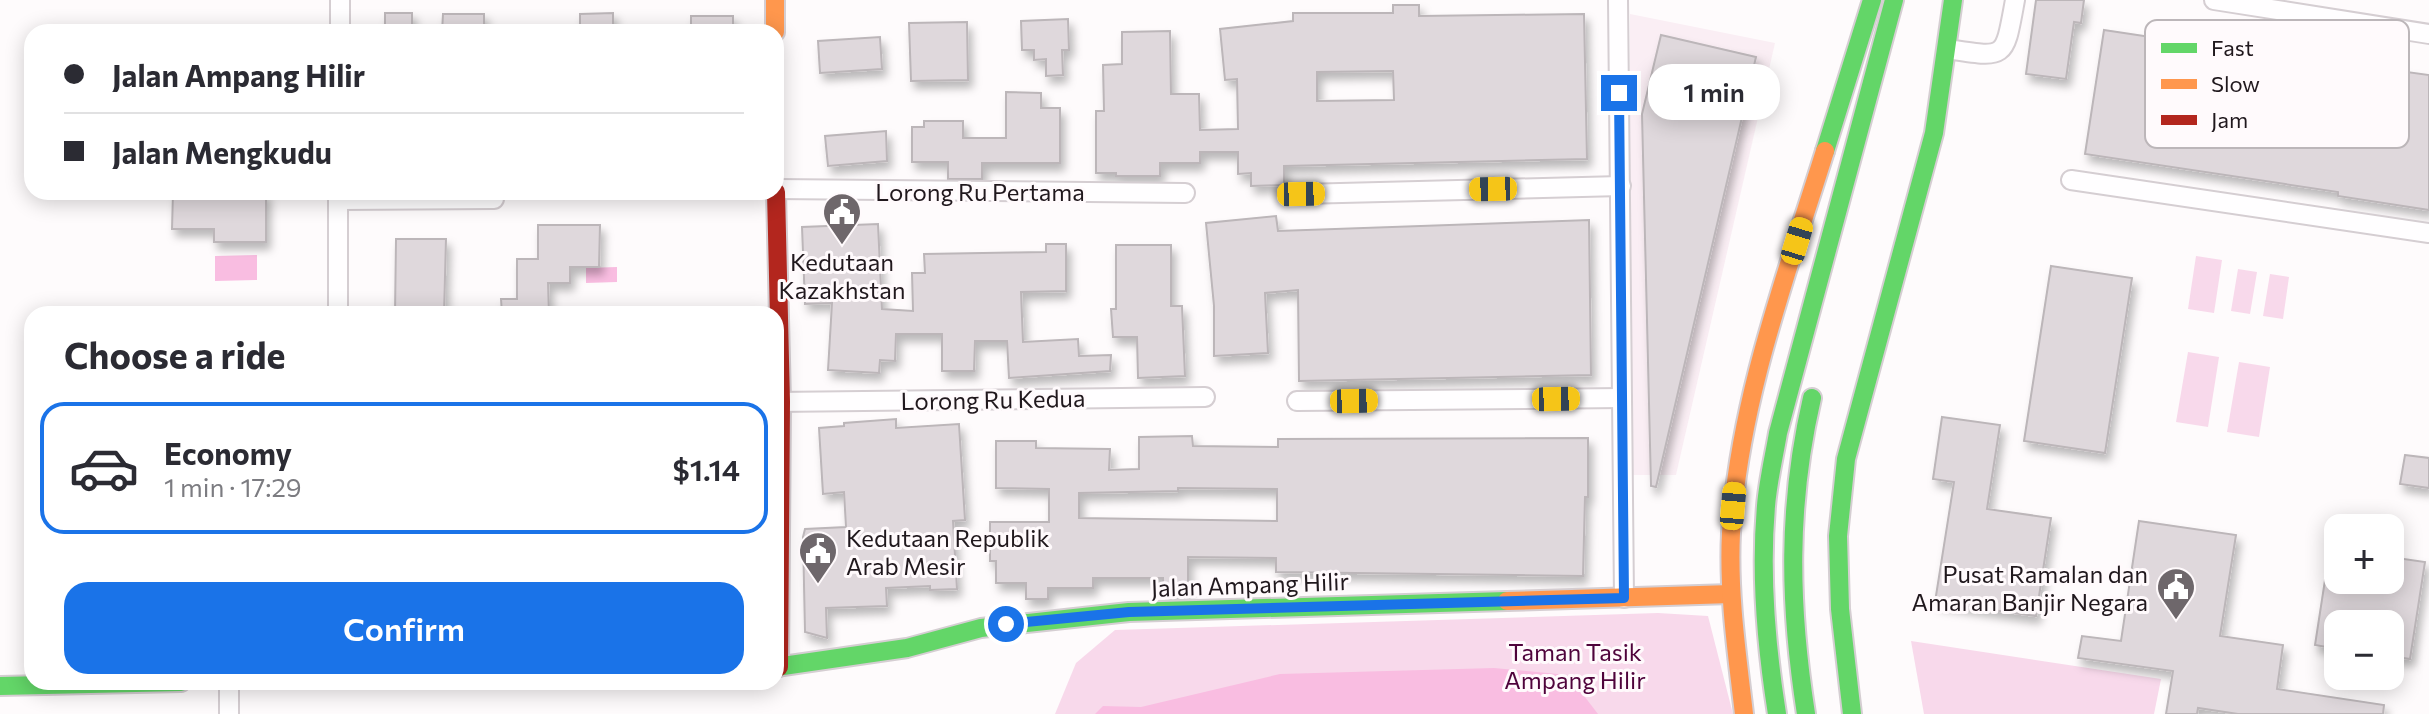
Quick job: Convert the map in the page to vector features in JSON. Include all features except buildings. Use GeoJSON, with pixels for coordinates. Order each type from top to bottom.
{"type":"FeatureCollection","features":[{"type":"Feature","properties":{"kind":"main road"},"geometry":{"type":"LineString","coordinates":[[775,0],[775,24]]}},
{"type":"Feature","properties":{"kind":"main road"},"geometry":{"type":"LineString","coordinates":[[1744,714],[1731,594],[1731,535],[1736,477],[1759,362],[1872,0]]}},
{"type":"Feature","properties":{"kind":"main road"},"geometry":{"type":"LineString","coordinates":[[1777,714],[1766,632],[1763,565],[1766,503],[1778,433],[1894,0]]}},
{"type":"Feature","properties":{"kind":"main road"},"geometry":{"type":"LineString","coordinates":[[1852,714],[1840,609],[1838,536],[1846,459],[1934,133],[1953,0]]}},
{"type":"Feature","properties":{"kind":"main road"},"geometry":{"type":"LineString","coordinates":[[776,200],[777,306]]}},
{"type":"Feature","properties":{"kind":"main road"},"geometry":{"type":"LineString","coordinates":[[1806,714],[1798,662],[1791,563],[1793,507],[1801,438],[1817,377]]}},
{"type":"Feature","properties":{"kind":"main road","name":"Jalan Ampang Hilir"},"geometry":{"type":"LineString","coordinates":[[784,666],[907,648],[981,628],[1129,612],[1731,594]]}},
{"type":"Feature","properties":{"kind":"main road"},"geometry":{"type":"LineString","coordinates":[[0,686],[24,685]]}},
{"type":"Feature","properties":{"kind":"street"},"geometry":{"type":"LineString","coordinates":[[340,0],[340,24]]}},
{"type":"Feature","properties":{"kind":"street"},"geometry":{"type":"LineString","coordinates":[[1618,0],[1624,598]]}},
{"type":"Feature","properties":{"kind":"street"},"geometry":{"type":"LineString","coordinates":[[1947,49],[1989,55],[2001,51],[2008,40],[2015,0]]}},
{"type":"Feature","properties":{"kind":"street"},"geometry":{"type":"LineString","coordinates":[[2214,0],[2340,20]]}},
{"type":"Feature","properties":{"kind":"street"},"geometry":{"type":"LineString","coordinates":[[2409,31],[2429,34]]}},
{"type":"Feature","properties":{"kind":"street"},"geometry":{"type":"LineString","coordinates":[[2071,180],[2429,233]]}},
{"type":"Feature","properties":{"kind":"street"},"geometry":{"type":"LineString","coordinates":[[1301,194],[1621,186]]}},
{"type":"Feature","properties":{"kind":"street","name":"Lorong Ru Pertama"},"geometry":{"type":"LineString","coordinates":[[784,191],[1185,193]]}},
{"type":"Feature","properties":{"kind":"street"},"geometry":{"type":"LineString","coordinates":[[338,200],[338,306]]}},
{"type":"Feature","properties":{"kind":"street","name":"Lorong Ru Kedua"},"geometry":{"type":"LineString","coordinates":[[784,402],[1205,397]]}},
{"type":"Feature","properties":{"kind":"street"},"geometry":{"type":"LineString","coordinates":[[1297,401],[1622,398]]}},
{"type":"Feature","properties":{"kind":"street"},"geometry":{"type":"LineString","coordinates":[[229,690],[229,714]]}},
{"type":"Feature","properties":{"kind":"shaded area"},"geometry":{"type":"Polygon","coordinates":[[[1630,14],[1775,43],[1676,475],[1628,475],[1630,14]]]}},
{"type":"Feature","properties":{"kind":"shaded area"},"geometry":{"type":"Polygon","coordinates":[[[257,255],[257,280],[215,281],[215,256],[257,255]]]}},
{"type":"Feature","properties":{"kind":"shaded area"},"geometry":{"type":"Polygon","coordinates":[[[617,267],[617,282],[586,283],[586,268],[617,267]]]}},
{"type":"Feature","properties":{"kind":"shaded area"},"geometry":{"type":"Polygon","coordinates":[[[1494,668],[1568,675],[1598,714],[1095,714],[1103,706],[1141,707],[1280,674],[1494,668]]]}},
{"type":"Feature","properties":{"kind":"green space"},"geometry":{"type":"Polygon","coordinates":[[[2196,256],[2222,260],[2214,313],[2188,309],[2196,256]]]}},
{"type":"Feature","properties":{"kind":"green space"},"geometry":{"type":"Polygon","coordinates":[[[2238,269],[2257,272],[2250,314],[2231,311],[2238,269]]]}},
{"type":"Feature","properties":{"kind":"green space"},"geometry":{"type":"Polygon","coordinates":[[[2270,274],[2289,277],[2283,319],[2263,316],[2270,274]]]}},
{"type":"Feature","properties":{"kind":"green space"},"geometry":{"type":"Polygon","coordinates":[[[2188,352],[2219,357],[2208,427],[2176,422],[2188,352]]]}},
{"type":"Feature","properties":{"kind":"green space"},"geometry":{"type":"Polygon","coordinates":[[[2239,362],[2270,367],[2259,437],[2227,432],[2239,362]]]}},
{"type":"Feature","properties":{"kind":"green space","name":"Taman Tasik Ampang Hilir"},"geometry":{"type":"Polygon","coordinates":[[[1658,613],[1708,616],[1733,714],[1055,714],[1076,663],[1115,630],[1658,613]]]}},
{"type":"Feature","properties":{"kind":"green space"},"geometry":{"type":"Polygon","coordinates":[[[1911,641],[2161,679],[2154,714],[1924,714],[1911,641]]]}},
{"type":"Feature","properties":{"kind":"traffic: fast"},"geometry":{"type":"LineString","coordinates":[[1825,151],[1872,0]]}},
{"type":"Feature","properties":{"kind":"traffic: fast"},"geometry":{"type":"LineString","coordinates":[[1777,714],[1764,584],[1764,532],[1770,478],[1778,433],[1894,0]]}},
{"type":"Feature","properties":{"kind":"traffic: fast"},"geometry":{"type":"LineString","coordinates":[[1852,714],[1840,609],[1838,536],[1846,459],[1934,133],[1953,0]]}},
{"type":"Feature","properties":{"kind":"traffic: fast"},"geometry":{"type":"LineString","coordinates":[[1806,714],[1796,634],[1793,556],[1798,478],[1812,398]]}},
{"type":"Feature","properties":{"kind":"traffic: fast"},"geometry":{"type":"LineString","coordinates":[[784,666],[907,648],[981,628],[1129,612],[1507,601]]}},
{"type":"Feature","properties":{"kind":"traffic: fast"},"geometry":{"type":"LineString","coordinates":[[0,686],[24,685]]}},
{"type":"Feature","properties":{"kind":"traffic: slow"},"geometry":{"type":"LineString","coordinates":[[775,0],[775,24]]}},
{"type":"Feature","properties":{"kind":"traffic: slow"},"geometry":{"type":"LineString","coordinates":[[1744,714],[1731,578],[1736,484],[1766,339],[1825,151]]}},
{"type":"Feature","properties":{"kind":"traffic: slow"},"geometry":{"type":"LineString","coordinates":[[1507,601],[1731,594]]}},
{"type":"Feature","properties":{"kind":"traffic: jam"},"geometry":{"type":"LineString","coordinates":[[776,200],[779,306]]}},
{"type":"Feature","properties":{"kind":"place","name":"Kedutaan Kazakhstan"},"geometry":{"type":"Point","coordinates":[842,246]}},
{"type":"Feature","properties":{"kind":"place","name":"Kedutaan Republik Arab Mesir"},"geometry":{"type":"Point","coordinates":[818,585]}},
{"type":"Feature","properties":{"kind":"place","name":"Pusat Ramalan dan Amaran Banjir Negara"},"geometry":{"type":"Point","coordinates":[2176,621]}},
{"type":"Feature","properties":{"kind":"route"},"geometry":{"type":"LineString","coordinates":[[1006,624],[1129,612],[1624,598],[1619,93]]}}]}
